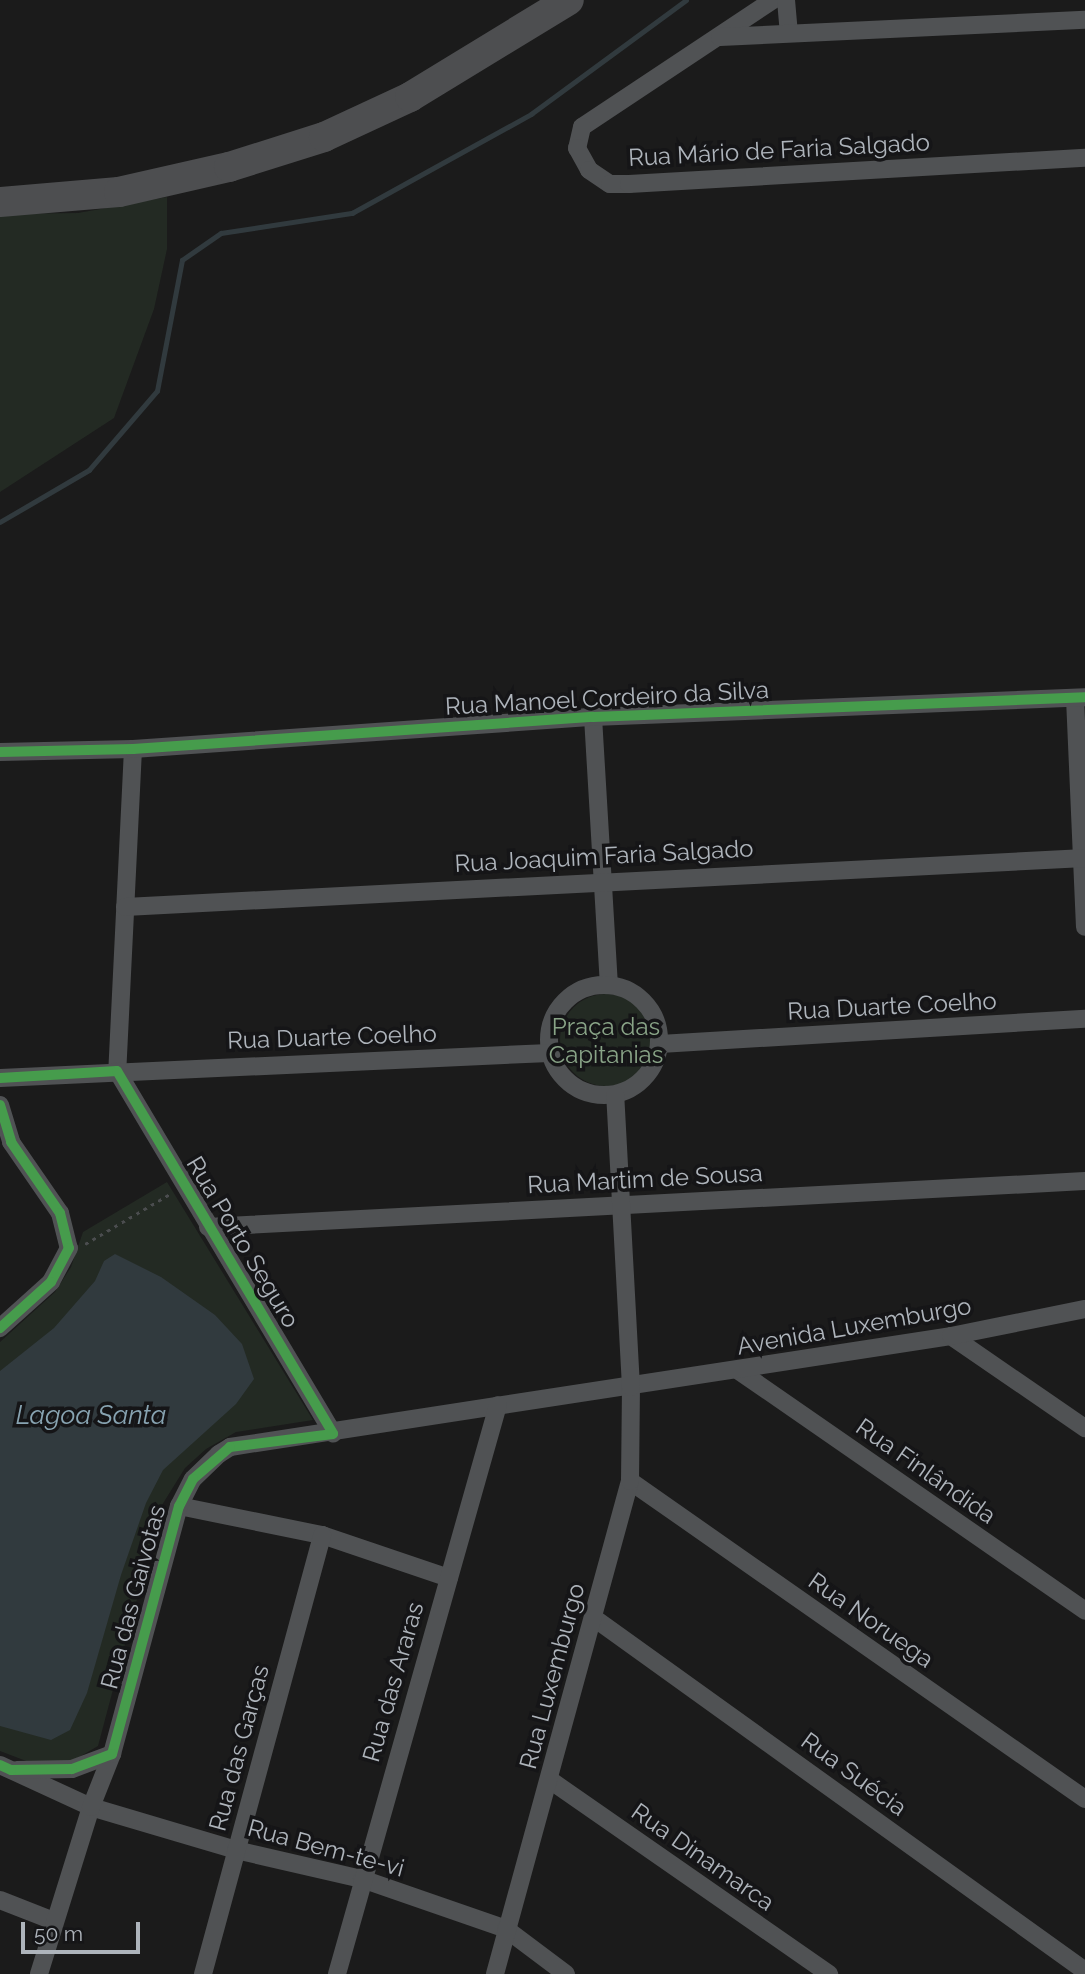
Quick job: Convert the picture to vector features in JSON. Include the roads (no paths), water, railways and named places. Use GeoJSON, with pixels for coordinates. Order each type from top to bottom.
{"type":"FeatureCollection","features":[{"type":"Feature","properties":{"kind":"highway"},"geometry":{"type":"LineString","coordinates":[[0,202],[119,192],[229,167],[324,137],[410,97],[569,0]]}},
{"type":"Feature","properties":{"kind":"street","name":"Rua Mário de Faria Salgado"},"geometry":{"type":"LineString","coordinates":[[773,0],[582,127],[577,148],[589,170],[610,184],[628,184],[1085,158]]}},
{"type":"Feature","properties":{"kind":"street"},"geometry":{"type":"LineString","coordinates":[[786,0],[789,32]]}},
{"type":"Feature","properties":{"kind":"street"},"geometry":{"type":"LineString","coordinates":[[720,37],[1085,20]]}},
{"type":"Feature","properties":{"kind":"street"},"geometry":{"type":"LineString","coordinates":[[1080,698],[1085,927]]}},
{"type":"Feature","properties":{"kind":"street","name":"Rua Manoel Cordeiro da Silva"},"geometry":{"type":"LineString","coordinates":[[0,752],[133,749],[593,717],[1080,698]]}},
{"type":"Feature","properties":{"kind":"street"},"geometry":{"type":"LineString","coordinates":[[593,717],[609,985]]}},
{"type":"Feature","properties":{"kind":"street"},"geometry":{"type":"LineString","coordinates":[[117,1071],[133,749]]}},
{"type":"Feature","properties":{"kind":"street","name":"Rua Joaquim Faria Salgado"},"geometry":{"type":"LineString","coordinates":[[125,907],[602,880],[1084,858]]}},
{"type":"Feature","properties":{"kind":"street"},"geometry":{"type":"LineString","coordinates":[[609,985],[630,991],[646,1004],[657,1023],[660,1044],[646,1077],[615,1095],[591,1094],[569,1083],[550,1053],[549,1031],[562,1004],[588,987],[609,985]]}},
{"type":"Feature","properties":{"kind":"street","name":"Rua Duarte Coelho"},"geometry":{"type":"LineString","coordinates":[[660,1044],[1085,1019]]}},
{"type":"Feature","properties":{"kind":"street","name":"Rua Duarte Coelho"},"geometry":{"type":"LineString","coordinates":[[0,1078],[550,1053]]}},
{"type":"Feature","properties":{"kind":"street","name":"Rua Porto Seguro"},"geometry":{"type":"LineString","coordinates":[[117,1071],[333,1434]]}},
{"type":"Feature","properties":{"kind":"street","name":"Rua Luxemburgo"},"geometry":{"type":"LineString","coordinates":[[495,1974],[630,1481],[631,1387],[618,1205],[615,1095]]}},
{"type":"Feature","properties":{"kind":"street"},"geometry":{"type":"LineString","coordinates":[[0,1105],[6,1147],[60,1213],[68,1233],[67,1255],[51,1282],[0,1328]]}},
{"type":"Feature","properties":{"kind":"street","name":"Rua Martim de Sousa"},"geometry":{"type":"LineString","coordinates":[[208,1227],[1085,1181]]}},
{"type":"Feature","properties":{"kind":"street","name":"Avenida Luxemburgo"},"geometry":{"type":"LineString","coordinates":[[631,1387],[951,1336],[1085,1309]]}},
{"type":"Feature","properties":{"kind":"street"},"geometry":{"type":"LineString","coordinates":[[951,1336],[1085,1428]]}},
{"type":"Feature","properties":{"kind":"street","name":"Rua Finlândida"},"geometry":{"type":"LineString","coordinates":[[739,1371],[1085,1611]]}},
{"type":"Feature","properties":{"kind":"street","name":"Rua das Gaivotas"},"geometry":{"type":"LineString","coordinates":[[39,1974],[90,1807],[112,1754],[179,1506],[200,1470],[230,1447],[333,1434],[498,1405],[631,1387]]}},
{"type":"Feature","properties":{"kind":"street","name":"Rua das Araras"},"geometry":{"type":"LineString","coordinates":[[337,1974],[498,1405]]}},
{"type":"Feature","properties":{"kind":"street","name":"Rua Noruega"},"geometry":{"type":"LineString","coordinates":[[630,1481],[1085,1799]]}},
{"type":"Feature","properties":{"kind":"street"},"geometry":{"type":"LineString","coordinates":[[179,1506],[322,1535],[449,1578]]}},
{"type":"Feature","properties":{"kind":"street","name":"Rua das Garças"},"geometry":{"type":"LineString","coordinates":[[203,1974],[322,1535]]}},
{"type":"Feature","properties":{"kind":"street","name":"Rua Suécia"},"geometry":{"type":"LineString","coordinates":[[594,1618],[1085,1971]]}},
{"type":"Feature","properties":{"kind":"street"},"geometry":{"type":"LineString","coordinates":[[6,1767],[72,1769],[112,1754]]}},
{"type":"Feature","properties":{"kind":"street","name":"Rua Bem-te-vi"},"geometry":{"type":"LineString","coordinates":[[6,1767],[90,1807],[236,1850],[362,1879],[506,1929],[566,1974]]}},
{"type":"Feature","properties":{"kind":"street","name":"Rua Dinamarca"},"geometry":{"type":"LineString","coordinates":[[550,1780],[830,1974]]}},
{"type":"Feature","properties":{"kind":"street"},"geometry":{"type":"LineString","coordinates":[[0,1900],[54,1921]]}},
{"type":"Feature","properties":{"kind":"water","name":"Lagoa Santa"},"geometry":{"type":"Polygon","coordinates":[[[115,1254],[161,1277],[215,1315],[242,1344],[254,1379],[236,1404],[163,1470],[146,1503],[121,1575],[87,1693],[70,1730],[51,1740],[0,1726],[0,1371],[54,1328],[95,1281],[104,1261],[115,1254]]]}},
{"type":"Feature","properties":{"kind":"waterway"},"geometry":{"type":"LineString","coordinates":[[0,522],[89,470],[157,391],[182,260],[221,233],[352,213],[531,114],[686,0]]}},
{"type":"Feature","properties":{"kind":"park label","name":"Praça das Capitanias"},"geometry":{"type":"Point","coordinates":[606,1041]}}]}
